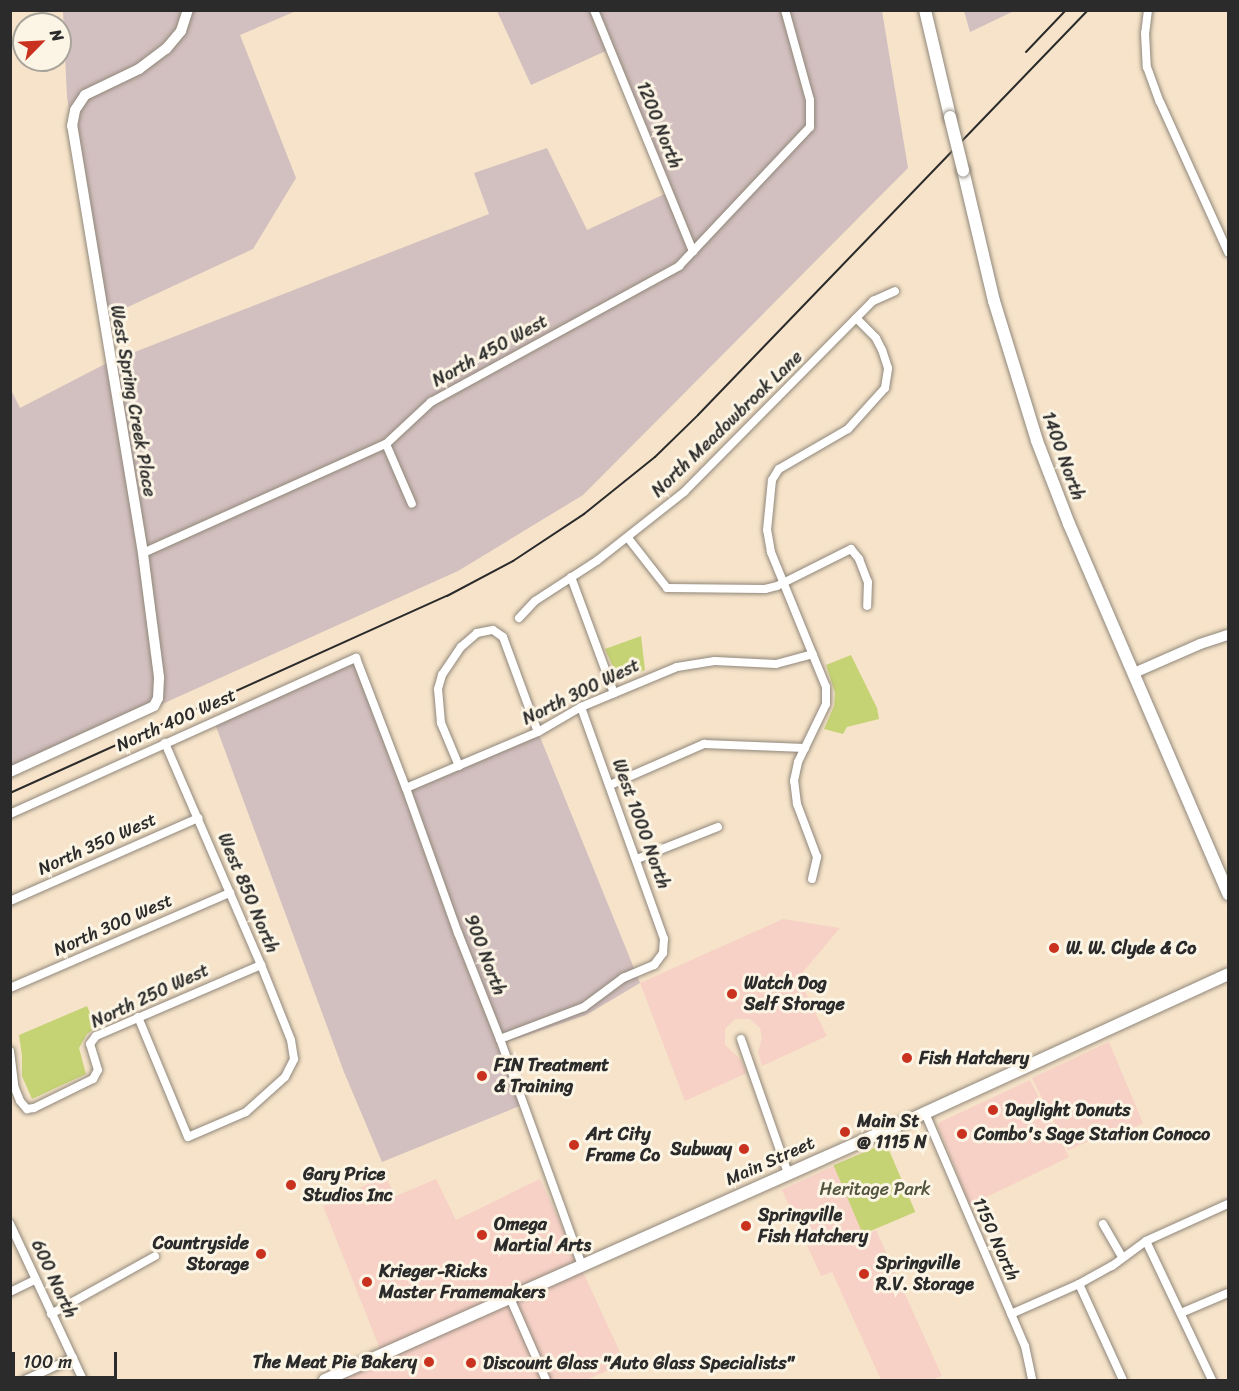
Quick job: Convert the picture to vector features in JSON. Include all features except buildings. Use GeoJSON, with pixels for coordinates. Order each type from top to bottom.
{"type":"FeatureCollection","features":[{"type":"Feature","properties":{"kind":"main road","name":"1400 North"},"geometry":{"type":"LineString","coordinates":[[925,10],[994,301],[1033,430],[1069,524],[1228,894]]}},
{"type":"Feature","properties":{"kind":"main road","name":"Main Street"},"geometry":{"type":"LineString","coordinates":[[325,1380],[925,1113],[1228,974]]}},
{"type":"Feature","properties":{"kind":"street","name":"West Spring Creek Place"},"geometry":{"type":"LineString","coordinates":[[10,772],[153,706],[158,698],[159,677],[143,553],[72,126],[78,103],[92,90],[139,69],[166,49],[181,30],[188,10]]}},
{"type":"Feature","properties":{"kind":"street","name":"1200 North"},"geometry":{"type":"LineString","coordinates":[[594,10],[693,251]]}},
{"type":"Feature","properties":{"kind":"street","name":"North 450 West"},"geometry":{"type":"LineString","coordinates":[[143,553],[386,444],[431,402],[679,266],[801,139],[812,120],[802,66],[785,10]]}},
{"type":"Feature","properties":{"kind":"street"},"geometry":{"type":"LineString","coordinates":[[1148,10],[1145,33],[1147,67],[1160,102],[1228,252]]}},
{"type":"Feature","properties":{"kind":"street","name":"North Meadowbrook Lane"},"geometry":{"type":"LineString","coordinates":[[519,618],[535,601],[628,538],[696,482],[873,301],[895,291]]}},
{"type":"Feature","properties":{"kind":"street"},"geometry":{"type":"LineString","coordinates":[[812,879],[817,857],[797,804],[794,781],[798,762],[826,704],[826,687],[771,552],[767,530],[774,475],[788,462],[848,429],[878,398],[887,377],[888,368],[876,338],[856,318]]}},
{"type":"Feature","properties":{"kind":"street"},"geometry":{"type":"LineString","coordinates":[[386,444],[412,504]]}},
{"type":"Feature","properties":{"kind":"street"},"geometry":{"type":"LineString","coordinates":[[628,538],[667,588],[765,589],[785,582],[851,549],[859,559],[868,582],[867,606]]}},
{"type":"Feature","properties":{"kind":"street"},"geometry":{"type":"LineString","coordinates":[[571,577],[614,693]]}},
{"type":"Feature","properties":{"kind":"street"},"geometry":{"type":"LineString","coordinates":[[459,766],[438,711],[438,689],[442,675],[468,638],[482,631],[496,631],[503,637],[538,732]]}},
{"type":"Feature","properties":{"kind":"street"},"geometry":{"type":"LineString","coordinates":[[1134,673],[1200,644],[1228,635]]}},
{"type":"Feature","properties":{"kind":"street","name":"North 300 West"},"geometry":{"type":"LineString","coordinates":[[406,788],[538,732],[581,707],[653,675],[693,663],[715,661],[776,664],[813,654]]}},
{"type":"Feature","properties":{"kind":"street","name":"North 400 West"},"geometry":{"type":"LineString","coordinates":[[10,814],[356,658]]}},
{"type":"Feature","properties":{"kind":"street","name":"900 North"},"geometry":{"type":"LineString","coordinates":[[356,658],[458,933],[500,1039],[582,1265]]}},
{"type":"Feature","properties":{"kind":"street","name":"West 1000 North"},"geometry":{"type":"LineString","coordinates":[[500,1039],[584,1007],[623,978],[654,965],[663,952],[664,939],[581,707]]}},
{"type":"Feature","properties":{"kind":"street","name":"West 850 North"},"geometry":{"type":"LineString","coordinates":[[138,1017],[188,1137],[246,1112],[285,1077],[294,1059],[291,1040],[261,965],[165,743]]}},
{"type":"Feature","properties":{"kind":"street"},"geometry":{"type":"LineString","coordinates":[[610,785],[704,744],[805,748]]}},
{"type":"Feature","properties":{"kind":"street","name":"North 350 West"},"geometry":{"type":"LineString","coordinates":[[10,901],[198,818]]}},
{"type":"Feature","properties":{"kind":"street"},"geometry":{"type":"LineString","coordinates":[[637,859],[717,827]]}},
{"type":"Feature","properties":{"kind":"street","name":"North 300 West"},"geometry":{"type":"LineString","coordinates":[[10,988],[230,893]]}},
{"type":"Feature","properties":{"kind":"street","name":"North 250 West"},"geometry":{"type":"LineString","coordinates":[[10,1051],[14,1086],[20,1101],[27,1109],[88,1083],[98,1070],[90,1049],[92,1040],[138,1017],[261,965]]}},
{"type":"Feature","properties":{"kind":"street"},"geometry":{"type":"LineString","coordinates":[[741,1039],[788,1173]]}},
{"type":"Feature","properties":{"kind":"street","name":"1150 North"},"geometry":{"type":"LineString","coordinates":[[925,1113],[1025,1346],[1032,1380]]}},
{"type":"Feature","properties":{"kind":"street"},"geometry":{"type":"LineString","coordinates":[[1011,1314],[1079,1284],[1123,1258],[1146,1241],[1228,1204]]}},
{"type":"Feature","properties":{"kind":"street","name":"600 North"},"geometry":{"type":"LineString","coordinates":[[10,1224],[83,1380]]}},
{"type":"Feature","properties":{"kind":"street"},"geometry":{"type":"LineString","coordinates":[[1103,1224],[1123,1258]]}},
{"type":"Feature","properties":{"kind":"street"},"geometry":{"type":"LineString","coordinates":[[1146,1241],[1212,1380]]}},
{"type":"Feature","properties":{"kind":"street"},"geometry":{"type":"LineString","coordinates":[[51,1314],[154,1256]]}},
{"type":"Feature","properties":{"kind":"street"},"geometry":{"type":"LineString","coordinates":[[10,1292],[35,1280]]}},
{"type":"Feature","properties":{"kind":"street"},"geometry":{"type":"LineString","coordinates":[[1079,1284],[1123,1380]]}},
{"type":"Feature","properties":{"kind":"street"},"geometry":{"type":"LineString","coordinates":[[1180,1313],[1228,1293]]}},
{"type":"Feature","properties":{"kind":"street"},"geometry":{"type":"LineString","coordinates":[[510,1298],[546,1380]]}},
{"type":"Feature","properties":{"kind":"street"},"geometry":{"type":"LineString","coordinates":[[25,1380],[73,1358]]}},
{"type":"Feature","properties":{"kind":"shaded area"},"geometry":{"type":"Polygon","coordinates":[[[964,10],[1014,11],[970,32],[964,10]]]}},
{"type":"Feature","properties":{"kind":"shaded area"},"geometry":{"type":"Polygon","coordinates":[[[296,11],[240,35],[296,178],[253,249],[102,319],[67,97],[66,72],[72,72],[72,12],[63,12],[296,11]]]}},
{"type":"Feature","properties":{"kind":"shaded area"},"geometry":{"type":"Polygon","coordinates":[[[497,11],[882,11],[908,168],[583,495],[458,571],[11,772],[10,388],[20,408],[109,362],[489,214],[474,173],[547,148],[587,230],[669,192],[610,49],[531,85],[497,11]]]}},
{"type":"Feature","properties":{"kind":"shaded area"},"geometry":{"type":"Polygon","coordinates":[[[356,658],[407,788],[538,732],[640,983],[586,1015],[507,1042],[522,1105],[382,1162],[344,1072],[214,721],[356,658]]]}},
{"type":"Feature","properties":{"kind":"shaded area"},"geometry":{"type":"Polygon","coordinates":[[[783,919],[840,928],[798,978],[827,1036],[762,1066],[758,1052],[762,1038],[760,1028],[750,1019],[735,1019],[725,1029],[725,1045],[741,1060],[747,1073],[685,1101],[640,983],[783,919]]]}},
{"type":"Feature","properties":{"kind":"shaded area"},"geometry":{"type":"Polygon","coordinates":[[[1109,1042],[1143,1123],[1116,1136],[1113,1131],[1068,1150],[1032,1078],[1109,1042]]]}},
{"type":"Feature","properties":{"kind":"shaded area"},"geometry":{"type":"Polygon","coordinates":[[[1030,1080],[1069,1157],[970,1205],[938,1126],[940,1122],[1030,1080]]]}},
{"type":"Feature","properties":{"kind":"shaded area","name":"Springville R.V. Storage"},"geometry":{"type":"Polygon","coordinates":[[[834,1166],[865,1235],[876,1230],[942,1376],[932,1380],[881,1380],[832,1272],[821,1276],[782,1190],[834,1166]]]}},
{"type":"Feature","properties":{"kind":"shaded area"},"geometry":{"type":"Polygon","coordinates":[[[385,1176],[396,1196],[436,1179],[456,1220],[540,1179],[625,1363],[586,1380],[324,1380],[382,1354],[323,1206],[385,1176]]]}},
{"type":"Feature","properties":{"kind":"green space"},"geometry":{"type":"Polygon","coordinates":[[[641,636],[645,670],[619,680],[605,649],[641,636]]]}},
{"type":"Feature","properties":{"kind":"green space"},"geometry":{"type":"Polygon","coordinates":[[[851,655],[877,708],[879,719],[847,727],[843,734],[824,729],[834,706],[835,693],[826,665],[851,655]]]}},
{"type":"Feature","properties":{"kind":"green space"},"geometry":{"type":"Polygon","coordinates":[[[87,1006],[96,1027],[87,1034],[79,1048],[86,1074],[32,1099],[22,1076],[19,1035],[87,1006]]]}},
{"type":"Feature","properties":{"kind":"green space","name":"Heritage Park"},"geometry":{"type":"Polygon","coordinates":[[[886,1143],[915,1212],[863,1234],[834,1165],[886,1143]]]}},
{"type":"Feature","properties":{"kind":"railway"},"geometry":{"type":"LineString","coordinates":[[1026,52],[1066,10]]}},
{"type":"Feature","properties":{"kind":"railway"},"geometry":{"type":"LineString","coordinates":[[10,793],[447,596],[513,561],[584,514],[655,457],[698,415],[1088,10]]}},
{"type":"Feature","properties":{"kind":"place","name":"W. W. Clyde & Co"},"geometry":{"type":"Point","coordinates":[1054,948]}},
{"type":"Feature","properties":{"kind":"place","name":"Watch Dog Self Storage"},"geometry":{"type":"Point","coordinates":[732,994]}},
{"type":"Feature","properties":{"kind":"place","name":"Fish Hatchery"},"geometry":{"type":"Point","coordinates":[907,1058]}},
{"type":"Feature","properties":{"kind":"place","name":"FIN Treatment & Training"},"geometry":{"type":"Point","coordinates":[482,1076]}},
{"type":"Feature","properties":{"kind":"place","name":"Daylight Donuts"},"geometry":{"type":"Point","coordinates":[993,1110]}},
{"type":"Feature","properties":{"kind":"place","name":"Main St @ 1115 N"},"geometry":{"type":"Point","coordinates":[845,1132]}},
{"type":"Feature","properties":{"kind":"place","name":"Combo's Sage Station Conoco"},"geometry":{"type":"Point","coordinates":[962,1134]}},
{"type":"Feature","properties":{"kind":"place","name":"Art City Frame Co"},"geometry":{"type":"Point","coordinates":[574,1145]}},
{"type":"Feature","properties":{"kind":"place","name":"Subway"},"geometry":{"type":"Point","coordinates":[744,1149]}},
{"type":"Feature","properties":{"kind":"place","name":"Gary Price Studios Inc"},"geometry":{"type":"Point","coordinates":[291,1185]}},
{"type":"Feature","properties":{"kind":"place","name":"Springville Fish Hatchery"},"geometry":{"type":"Point","coordinates":[746,1226]}},
{"type":"Feature","properties":{"kind":"place","name":"Omega Martial Arts"},"geometry":{"type":"Point","coordinates":[482,1235]}},
{"type":"Feature","properties":{"kind":"place","name":"Countryside Storage"},"geometry":{"type":"Point","coordinates":[261,1254]}},
{"type":"Feature","properties":{"kind":"place","name":"Springville R.V. Storage"},"geometry":{"type":"Point","coordinates":[864,1274]}},
{"type":"Feature","properties":{"kind":"place","name":"Krieger-Ricks Master Framemakers"},"geometry":{"type":"Point","coordinates":[367,1282]}},
{"type":"Feature","properties":{"kind":"place","name":"The Meat Pie Bakery"},"geometry":{"type":"Point","coordinates":[429,1362]}},
{"type":"Feature","properties":{"kind":"place","name":"Discount Glass \"Auto Glass Specialists\""},"geometry":{"type":"Point","coordinates":[471,1363]}}]}
